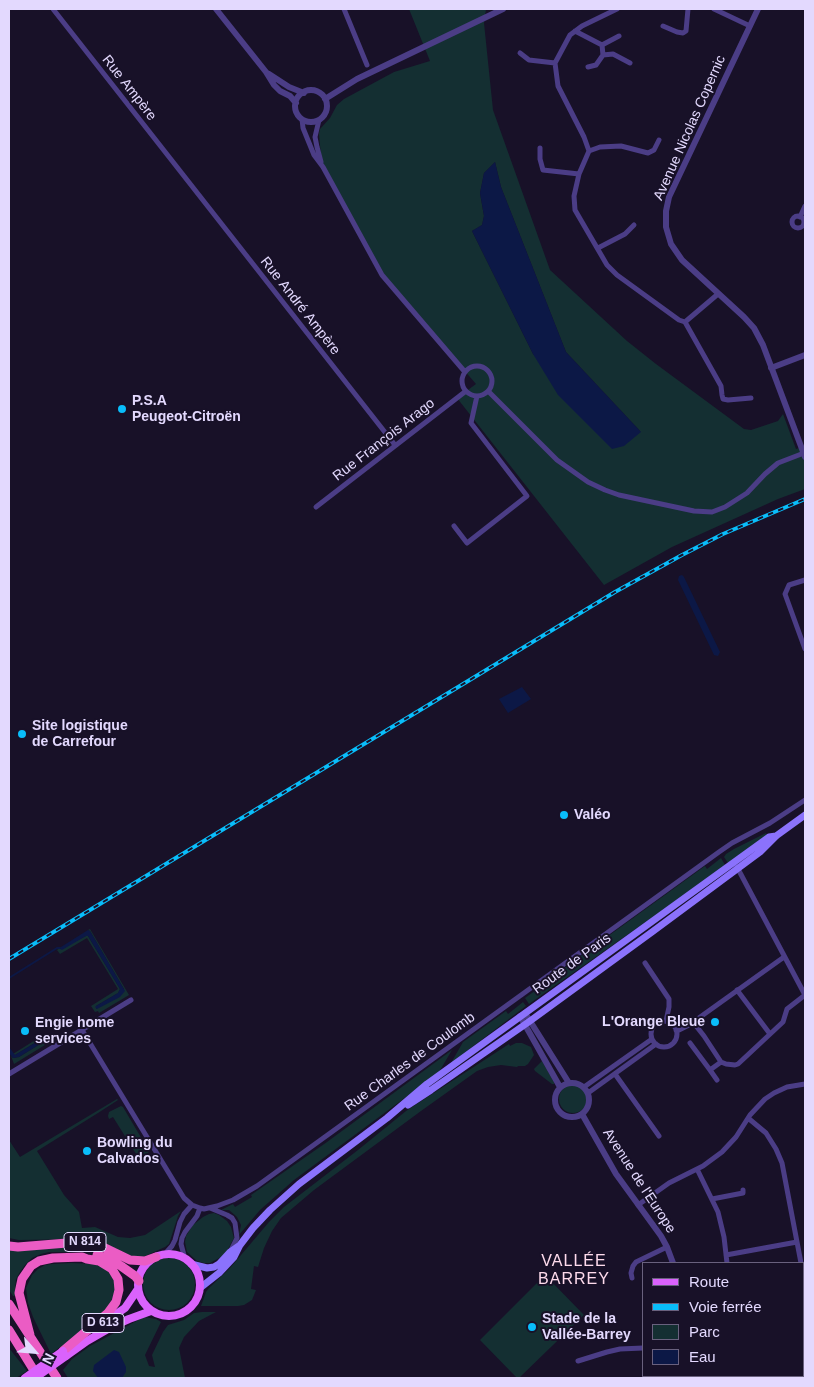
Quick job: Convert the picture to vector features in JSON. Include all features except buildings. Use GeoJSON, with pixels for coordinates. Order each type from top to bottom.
{"type":"FeatureCollection","features":[{"type":"Feature","properties":{"kind":"highway","name":"N 814"},"geometry":{"type":"LineString","coordinates":[[9,1246],[88,1242],[102,1246],[130,1260],[145,1260],[160,1256]]}},
{"type":"Feature","properties":{"kind":"highway","name":"N 814"},"geometry":{"type":"LineString","coordinates":[[82,1257],[87,1254],[110,1260],[129,1271],[138,1285]]}},
{"type":"Feature","properties":{"kind":"highway","name":"N 814"},"geometry":{"type":"LineString","coordinates":[[30,1335],[19,1293],[20,1283],[26,1272],[43,1259],[82,1257],[99,1261],[112,1269],[118,1279],[119,1290],[116,1302],[108,1313],[65,1353]]}},
{"type":"Feature","properties":{"kind":"highway","name":"N 814"},"geometry":{"type":"LineString","coordinates":[[9,1304],[57,1378]]}},
{"type":"Feature","properties":{"kind":"highway"},"geometry":{"type":"LineString","coordinates":[[9,1330],[37,1378]]}},
{"type":"Feature","properties":{"kind":"highway"},"geometry":{"type":"LineString","coordinates":[[9,1343],[22,1352]]}},
{"type":"Feature","properties":{"kind":"main road","name":"Route de Paris"},"geometry":{"type":"LineString","coordinates":[[387,1118],[431,1090],[644,938],[760,852],[776,836],[805,815]]}},
{"type":"Feature","properties":{"kind":"main road","name":"Route de Paris"},"geometry":{"type":"LineString","coordinates":[[200,1288],[219,1273],[234,1257],[240,1245],[253,1228],[292,1190],[387,1118],[427,1084],[740,857],[769,837],[776,836]]}},
{"type":"Feature","properties":{"kind":"main road","name":"Route de Paris"},"geometry":{"type":"LineString","coordinates":[[188,1261],[200,1267],[214,1267],[240,1245]]}},
{"type":"Feature","properties":{"kind":"main road"},"geometry":{"type":"LineString","coordinates":[[175,1255],[188,1261],[197,1273],[200,1281],[197,1300],[181,1314],[168,1316],[151,1311],[140,1297],[138,1285],[143,1269],[150,1261],[160,1256],[175,1255]]}},
{"type":"Feature","properties":{"kind":"main road","name":"D 613"},"geometry":{"type":"LineString","coordinates":[[37,1378],[65,1353],[124,1308],[138,1285]]}},
{"type":"Feature","properties":{"kind":"main road","name":"D 613"},"geometry":{"type":"LineString","coordinates":[[24,1378],[113,1326],[129,1318],[151,1311]]}},
{"type":"Feature","properties":{"kind":"street","name":"Rue Ampère"},"geometry":{"type":"LineString","coordinates":[[53,9],[187,180]]}},
{"type":"Feature","properties":{"kind":"street"},"geometry":{"type":"LineString","coordinates":[[216,9],[277,88],[290,96],[296,103]]}},
{"type":"Feature","properties":{"kind":"street"},"geometry":{"type":"LineString","coordinates":[[344,9],[367,65]]}},
{"type":"Feature","properties":{"kind":"street"},"geometry":{"type":"LineString","coordinates":[[325,99],[357,79],[503,9]]}},
{"type":"Feature","properties":{"kind":"street"},"geometry":{"type":"LineString","coordinates":[[618,9],[582,26],[570,35],[555,63],[558,86],[584,137],[589,151],[579,174],[574,196],[575,210],[607,265],[617,275],[679,320],[685,322],[721,386],[724,399],[751,398]]}},
{"type":"Feature","properties":{"kind":"street"},"geometry":{"type":"LineString","coordinates":[[663,26],[677,32],[686,31],[688,9]]}},
{"type":"Feature","properties":{"kind":"street"},"geometry":{"type":"LineString","coordinates":[[714,9],[750,26]]}},
{"type":"Feature","properties":{"kind":"street","name":"Avenue Nicolas Copernic"},"geometry":{"type":"LineString","coordinates":[[758,9],[669,196],[666,211],[666,232],[675,252],[682,260],[750,323],[772,368],[804,455]]}},
{"type":"Feature","properties":{"kind":"street"},"geometry":{"type":"LineString","coordinates":[[575,31],[602,45]]}},
{"type":"Feature","properties":{"kind":"street"},"geometry":{"type":"LineString","coordinates":[[602,45],[619,36]]}},
{"type":"Feature","properties":{"kind":"street"},"geometry":{"type":"LineString","coordinates":[[588,68],[596,64],[602,55],[602,45]]}},
{"type":"Feature","properties":{"kind":"street"},"geometry":{"type":"LineString","coordinates":[[520,53],[529,60],[555,63]]}},
{"type":"Feature","properties":{"kind":"street"},"geometry":{"type":"LineString","coordinates":[[602,55],[612,54],[630,63]]}},
{"type":"Feature","properties":{"kind":"street"},"geometry":{"type":"LineString","coordinates":[[266,72],[289,87],[304,93]]}},
{"type":"Feature","properties":{"kind":"street"},"geometry":{"type":"LineString","coordinates":[[323,167],[315,137],[319,120],[326,112],[327,106],[325,99],[320,94],[312,91],[300,95],[296,103],[296,110],[302,119],[303,128],[314,155],[323,167],[382,275],[465,372]]}},
{"type":"Feature","properties":{"kind":"street"},"geometry":{"type":"LineString","coordinates":[[302,119],[309,122],[319,120]]}},
{"type":"Feature","properties":{"kind":"street"},"geometry":{"type":"LineString","coordinates":[[589,151],[621,146],[648,153],[654,150],[659,140]]}},
{"type":"Feature","properties":{"kind":"street"},"geometry":{"type":"LineString","coordinates":[[540,148],[543,170],[579,174]]}},
{"type":"Feature","properties":{"kind":"street","name":"Rue André Ampère"},"geometry":{"type":"LineString","coordinates":[[187,180],[395,445]]}},
{"type":"Feature","properties":{"kind":"street"},"geometry":{"type":"LineString","coordinates":[[800,216],[805,206]]}},
{"type":"Feature","properties":{"kind":"street"},"geometry":{"type":"LineString","coordinates":[[598,248],[625,234],[634,225]]}},
{"type":"Feature","properties":{"kind":"street"},"geometry":{"type":"LineString","coordinates":[[685,322],[718,294]]}},
{"type":"Feature","properties":{"kind":"street"},"geometry":{"type":"LineString","coordinates":[[772,368],[805,356]]}},
{"type":"Feature","properties":{"kind":"street"},"geometry":{"type":"LineString","coordinates":[[472,367],[480,367],[487,371],[491,379],[488,390],[477,396],[466,391],[462,381],[465,372],[472,367]]}},
{"type":"Feature","properties":{"kind":"street"},"geometry":{"type":"LineString","coordinates":[[488,390],[557,460],[588,482],[619,495],[694,511],[712,512],[725,507],[747,493],[778,463],[804,455]]}},
{"type":"Feature","properties":{"kind":"street","name":"Rue François Arago"},"geometry":{"type":"LineString","coordinates":[[316,507],[466,391]]}},
{"type":"Feature","properties":{"kind":"street"},"geometry":{"type":"LineString","coordinates":[[454,526],[467,543],[527,496],[471,423],[477,396]]}},
{"type":"Feature","properties":{"kind":"street"},"geometry":{"type":"LineString","coordinates":[[805,580],[789,585],[785,594],[805,648]]}},
{"type":"Feature","properties":{"kind":"street","name":"Rue Charles de Coulomb"},"geometry":{"type":"LineString","coordinates":[[192,1205],[200,1208],[209,1208],[228,1202],[257,1186],[718,852],[770,823],[805,800]]}},
{"type":"Feature","properties":{"kind":"street"},"geometry":{"type":"LineString","coordinates":[[693,1022],[722,1062],[730,1065],[738,1064],[783,1022],[787,1009],[805,995],[737,868],[740,857]]}},
{"type":"Feature","properties":{"kind":"street"},"geometry":{"type":"LineString","coordinates":[[676,1030],[693,1022],[784,957]]}},
{"type":"Feature","properties":{"kind":"street"},"geometry":{"type":"LineString","coordinates":[[645,963],[668,998],[669,1007],[666,1021]]}},
{"type":"Feature","properties":{"kind":"street"},"geometry":{"type":"LineString","coordinates":[[738,990],[770,1034]]}},
{"type":"Feature","properties":{"kind":"street"},"geometry":{"type":"LineString","coordinates":[[9,1074],[131,1000]]}},
{"type":"Feature","properties":{"kind":"street"},"geometry":{"type":"LineString","coordinates":[[523,1015],[541,1036],[569,1083]]}},
{"type":"Feature","properties":{"kind":"street"},"geometry":{"type":"LineString","coordinates":[[666,1021],[672,1024],[676,1030],[676,1038],[671,1044],[664,1047],[654,1041],[651,1033],[655,1025],[666,1021]]}},
{"type":"Feature","properties":{"kind":"street"},"geometry":{"type":"LineString","coordinates":[[528,1022],[560,1087]]}},
{"type":"Feature","properties":{"kind":"street"},"geometry":{"type":"LineString","coordinates":[[82,1030],[182,1194],[192,1205],[180,1222],[172,1246],[160,1256]]}},
{"type":"Feature","properties":{"kind":"street"},"geometry":{"type":"LineString","coordinates":[[586,1090],[615,1074],[654,1041]]}},
{"type":"Feature","properties":{"kind":"street"},"geometry":{"type":"LineString","coordinates":[[586,1090],[654,1041]]}},
{"type":"Feature","properties":{"kind":"street"},"geometry":{"type":"LineString","coordinates":[[690,1044],[717,1080]]}},
{"type":"Feature","properties":{"kind":"street"},"geometry":{"type":"LineString","coordinates":[[710,1070],[722,1062]]}},
{"type":"Feature","properties":{"kind":"street"},"geometry":{"type":"LineString","coordinates":[[615,1074],[659,1136]]}},
{"type":"Feature","properties":{"kind":"street"},"geometry":{"type":"LineString","coordinates":[[569,1083],[579,1084],[586,1090],[590,1100],[582,1114],[571,1117],[559,1112],[555,1100],[560,1087],[569,1083]]}},
{"type":"Feature","properties":{"kind":"street"},"geometry":{"type":"LineString","coordinates":[[638,1205],[669,1183],[712,1161],[736,1137],[757,1106],[774,1093],[793,1085],[805,1084]]}},
{"type":"Feature","properties":{"kind":"street","name":"Avenue de l'Europe"},"geometry":{"type":"LineString","coordinates":[[582,1114],[616,1174],[661,1236],[673,1262]]}},
{"type":"Feature","properties":{"kind":"street"},"geometry":{"type":"LineString","coordinates":[[748,1118],[766,1133],[782,1163],[800,1262]]}},
{"type":"Feature","properties":{"kind":"street"},"geometry":{"type":"LineString","coordinates":[[697,1169],[712,1199],[722,1226],[728,1262]]}},
{"type":"Feature","properties":{"kind":"street"},"geometry":{"type":"LineString","coordinates":[[712,1199],[743,1193],[743,1190]]}},
{"type":"Feature","properties":{"kind":"street"},"geometry":{"type":"LineString","coordinates":[[188,1261],[181,1244],[182,1238],[197,1216],[200,1208]]}},
{"type":"Feature","properties":{"kind":"street"},"geometry":{"type":"LineString","coordinates":[[209,1208],[227,1215],[235,1223],[237,1238],[230,1252]]}},
{"type":"Feature","properties":{"kind":"street"},"geometry":{"type":"LineString","coordinates":[[726,1256],[797,1242]]}},
{"type":"Feature","properties":{"kind":"street"},"geometry":{"type":"LineString","coordinates":[[632,1278],[631,1273],[636,1262],[666,1247]]}},
{"type":"Feature","properties":{"kind":"street"},"geometry":{"type":"LineString","coordinates":[[578,1361],[620,1349],[642,1348]]}},
{"type":"Feature","properties":{"kind":"green space"},"geometry":{"type":"Polygon","coordinates":[[[409,9],[486,9],[484,23],[493,110],[550,270],[627,341],[744,429],[751,430],[778,421],[783,414],[796,449],[805,446],[805,489],[778,499],[672,547],[604,585],[457,398],[476,384],[382,275],[322,167],[320,129],[330,118],[337,105],[344,99],[394,72],[430,61],[409,9]],[[495,162],[484,173],[480,193],[484,216],[482,225],[472,231],[533,354],[641,432],[566,352],[501,187],[495,162]]]}},
{"type":"Feature","properties":{"kind":"green space"},"geometry":{"type":"Polygon","coordinates":[[[766,833],[767,835],[728,863],[724,857],[726,854],[766,833]]]}},
{"type":"Feature","properties":{"kind":"green space"},"geometry":{"type":"Polygon","coordinates":[[[721,858],[725,865],[529,1004],[525,998],[553,978],[553,976],[705,866],[707,869],[721,858]]]}},
{"type":"Feature","properties":{"kind":"green space"},"geometry":{"type":"Polygon","coordinates":[[[90,929],[129,995],[99,1013],[98,1011],[95,1012],[91,1006],[118,989],[87,938],[60,954],[57,950],[88,936],[120,989],[118,993],[96,1006],[96,1009],[124,989],[88,930],[90,929]]]}},
{"type":"Feature","properties":{"kind":"green space"},"geometry":{"type":"Polygon","coordinates":[[[523,1002],[526,1006],[451,1063],[463,1042],[506,1011],[508,1014],[523,1002]]]}},
{"type":"Feature","properties":{"kind":"green space"},"geometry":{"type":"Polygon","coordinates":[[[40,1037],[45,1045],[14,1064],[11,1056],[13,1058],[19,1057],[40,1044],[41,1042],[38,1041],[15,1055],[13,1054],[40,1037]]]}},
{"type":"Feature","properties":{"kind":"green space"},"geometry":{"type":"Polygon","coordinates":[[[522,1043],[531,1047],[534,1055],[528,1064],[517,1067],[501,1065],[477,1071],[314,1190],[281,1218],[264,1248],[258,1267],[254,1266],[251,1289],[256,1290],[252,1300],[238,1306],[201,1306],[209,1288],[230,1268],[284,1207],[406,1111],[509,1044],[510,1046],[522,1043]]]}},
{"type":"Feature","properties":{"kind":"green space"},"geometry":{"type":"Polygon","coordinates":[[[452,1050],[439,1072],[294,1180],[260,1210],[239,1235],[241,1225],[237,1217],[229,1210],[221,1210],[233,1204],[235,1207],[252,1197],[251,1195],[452,1050]]]}},
{"type":"Feature","properties":{"kind":"green space"},"geometry":{"type":"Polygon","coordinates":[[[542,1061],[554,1084],[535,1071],[534,1069],[542,1061]]]}},
{"type":"Feature","properties":{"kind":"green space"},"geometry":{"type":"Polygon","coordinates":[[[573,1085],[583,1089],[587,1099],[583,1109],[573,1113],[563,1109],[559,1099],[563,1089],[573,1085]]]}},
{"type":"Feature","properties":{"kind":"green space"},"geometry":{"type":"Polygon","coordinates":[[[117,1099],[37,1151],[64,1195],[79,1212],[82,1228],[95,1227],[118,1237],[130,1238],[145,1235],[181,1211],[169,1244],[137,1258],[128,1257],[83,1239],[19,1240],[9,1238],[9,1140],[20,1157],[117,1099]]]}},
{"type":"Feature","properties":{"kind":"green space"},"geometry":{"type":"Polygon","coordinates":[[[121,1106],[149,1151],[147,1155],[137,1161],[134,1160],[138,1157],[113,1117],[109,1119],[108,1116],[109,1112],[121,1106]]]}},
{"type":"Feature","properties":{"kind":"green space"},"geometry":{"type":"Polygon","coordinates":[[[214,1213],[227,1221],[234,1238],[227,1251],[221,1257],[210,1263],[204,1263],[197,1261],[187,1252],[186,1236],[193,1225],[203,1217],[214,1213]]]}},
{"type":"Feature","properties":{"kind":"green space"},"geometry":{"type":"Polygon","coordinates":[[[91,1245],[110,1253],[49,1252],[41,1254],[32,1258],[20,1272],[16,1279],[15,1296],[9,1290],[9,1248],[91,1245]]]}},
{"type":"Feature","properties":{"kind":"green space"},"geometry":{"type":"Polygon","coordinates":[[[164,1258],[174,1258],[183,1262],[191,1270],[195,1284],[191,1298],[183,1306],[174,1310],[164,1310],[155,1306],[147,1298],[143,1289],[143,1279],[147,1270],[155,1262],[164,1258]]]}},
{"type":"Feature","properties":{"kind":"green space"},"geometry":{"type":"Polygon","coordinates":[[[94,1264],[102,1267],[109,1272],[114,1280],[116,1294],[107,1310],[51,1354],[33,1317],[28,1303],[26,1288],[32,1275],[45,1265],[94,1264]]]}},
{"type":"Feature","properties":{"kind":"green space","name":"Stade de la Vallée-Barrey"},"geometry":{"type":"Polygon","coordinates":[[[545,1275],[584,1315],[517,1378],[480,1340],[545,1275]]]}},
{"type":"Feature","properties":{"kind":"green space"},"geometry":{"type":"Polygon","coordinates":[[[216,1312],[199,1321],[184,1337],[179,1348],[185,1378],[68,1378],[63,1370],[72,1359],[90,1346],[144,1317],[161,1322],[145,1355],[149,1366],[155,1367],[152,1355],[168,1325],[184,1320],[194,1313],[216,1312]]]}},
{"type":"Feature","properties":{"kind":"green space"},"geometry":{"type":"Polygon","coordinates":[[[9,1348],[27,1371],[16,1378],[9,1378],[9,1348]]]}},
{"type":"Feature","properties":{"kind":"water"},"geometry":{"type":"Polygon","coordinates":[[[495,162],[501,187],[566,352],[641,432],[624,446],[612,449],[558,395],[533,354],[472,231],[482,225],[484,216],[480,193],[484,173],[495,162]]]}},
{"type":"Feature","properties":{"kind":"water"},"geometry":{"type":"Polygon","coordinates":[[[682,575],[720,652],[718,656],[714,655],[678,580],[679,576],[682,575]]]}},
{"type":"Feature","properties":{"kind":"water"},"geometry":{"type":"Polygon","coordinates":[[[522,687],[531,699],[508,713],[499,699],[522,687]]]}},
{"type":"Feature","properties":{"kind":"water"},"geometry":{"type":"Polygon","coordinates":[[[88,930],[125,991],[120,997],[97,1009],[96,1006],[118,993],[120,989],[88,936],[62,950],[60,949],[88,930]]]}},
{"type":"Feature","properties":{"kind":"water"},"geometry":{"type":"Polygon","coordinates":[[[38,1041],[41,1042],[40,1044],[19,1057],[13,1058],[9,1053],[9,1047],[15,1055],[38,1041]]]}},
{"type":"Feature","properties":{"kind":"water"},"geometry":{"type":"Polygon","coordinates":[[[114,1350],[119,1352],[126,1367],[126,1372],[122,1378],[98,1378],[93,1371],[94,1365],[114,1350]]]}},
{"type":"Feature","properties":{"kind":"waterway"},"geometry":{"type":"LineString","coordinates":[[9,978],[57,948],[60,948]]}},
{"type":"Feature","properties":{"kind":"railway"},"geometry":{"type":"LineString","coordinates":[[9,959],[615,592],[723,534],[805,499]]}},
{"type":"Feature","properties":{"kind":"place","name":"P.S.A Peugeot-Citroën"},"geometry":{"type":"Point","coordinates":[122,409]}},
{"type":"Feature","properties":{"kind":"place","name":"Site logistique de Carrefour"},"geometry":{"type":"Point","coordinates":[22,734]}},
{"type":"Feature","properties":{"kind":"place","name":"Valéo"},"geometry":{"type":"Point","coordinates":[564,815]}},
{"type":"Feature","properties":{"kind":"place","name":"L'Orange Bleue"},"geometry":{"type":"Point","coordinates":[715,1022]}},
{"type":"Feature","properties":{"kind":"place","name":"Engie home services"},"geometry":{"type":"Point","coordinates":[25,1031]}},
{"type":"Feature","properties":{"kind":"place","name":"Bowling du Calvados"},"geometry":{"type":"Point","coordinates":[87,1151]}},
{"type":"Feature","properties":{"kind":"place","name":"Stade de la Vallée-Barrey"},"geometry":{"type":"Point","coordinates":[532,1327]}},
{"type":"Feature","properties":{"kind":"district","name":"VALLÉE BARREY"},"geometry":{"type":"Point","coordinates":[574,1271]}}]}
